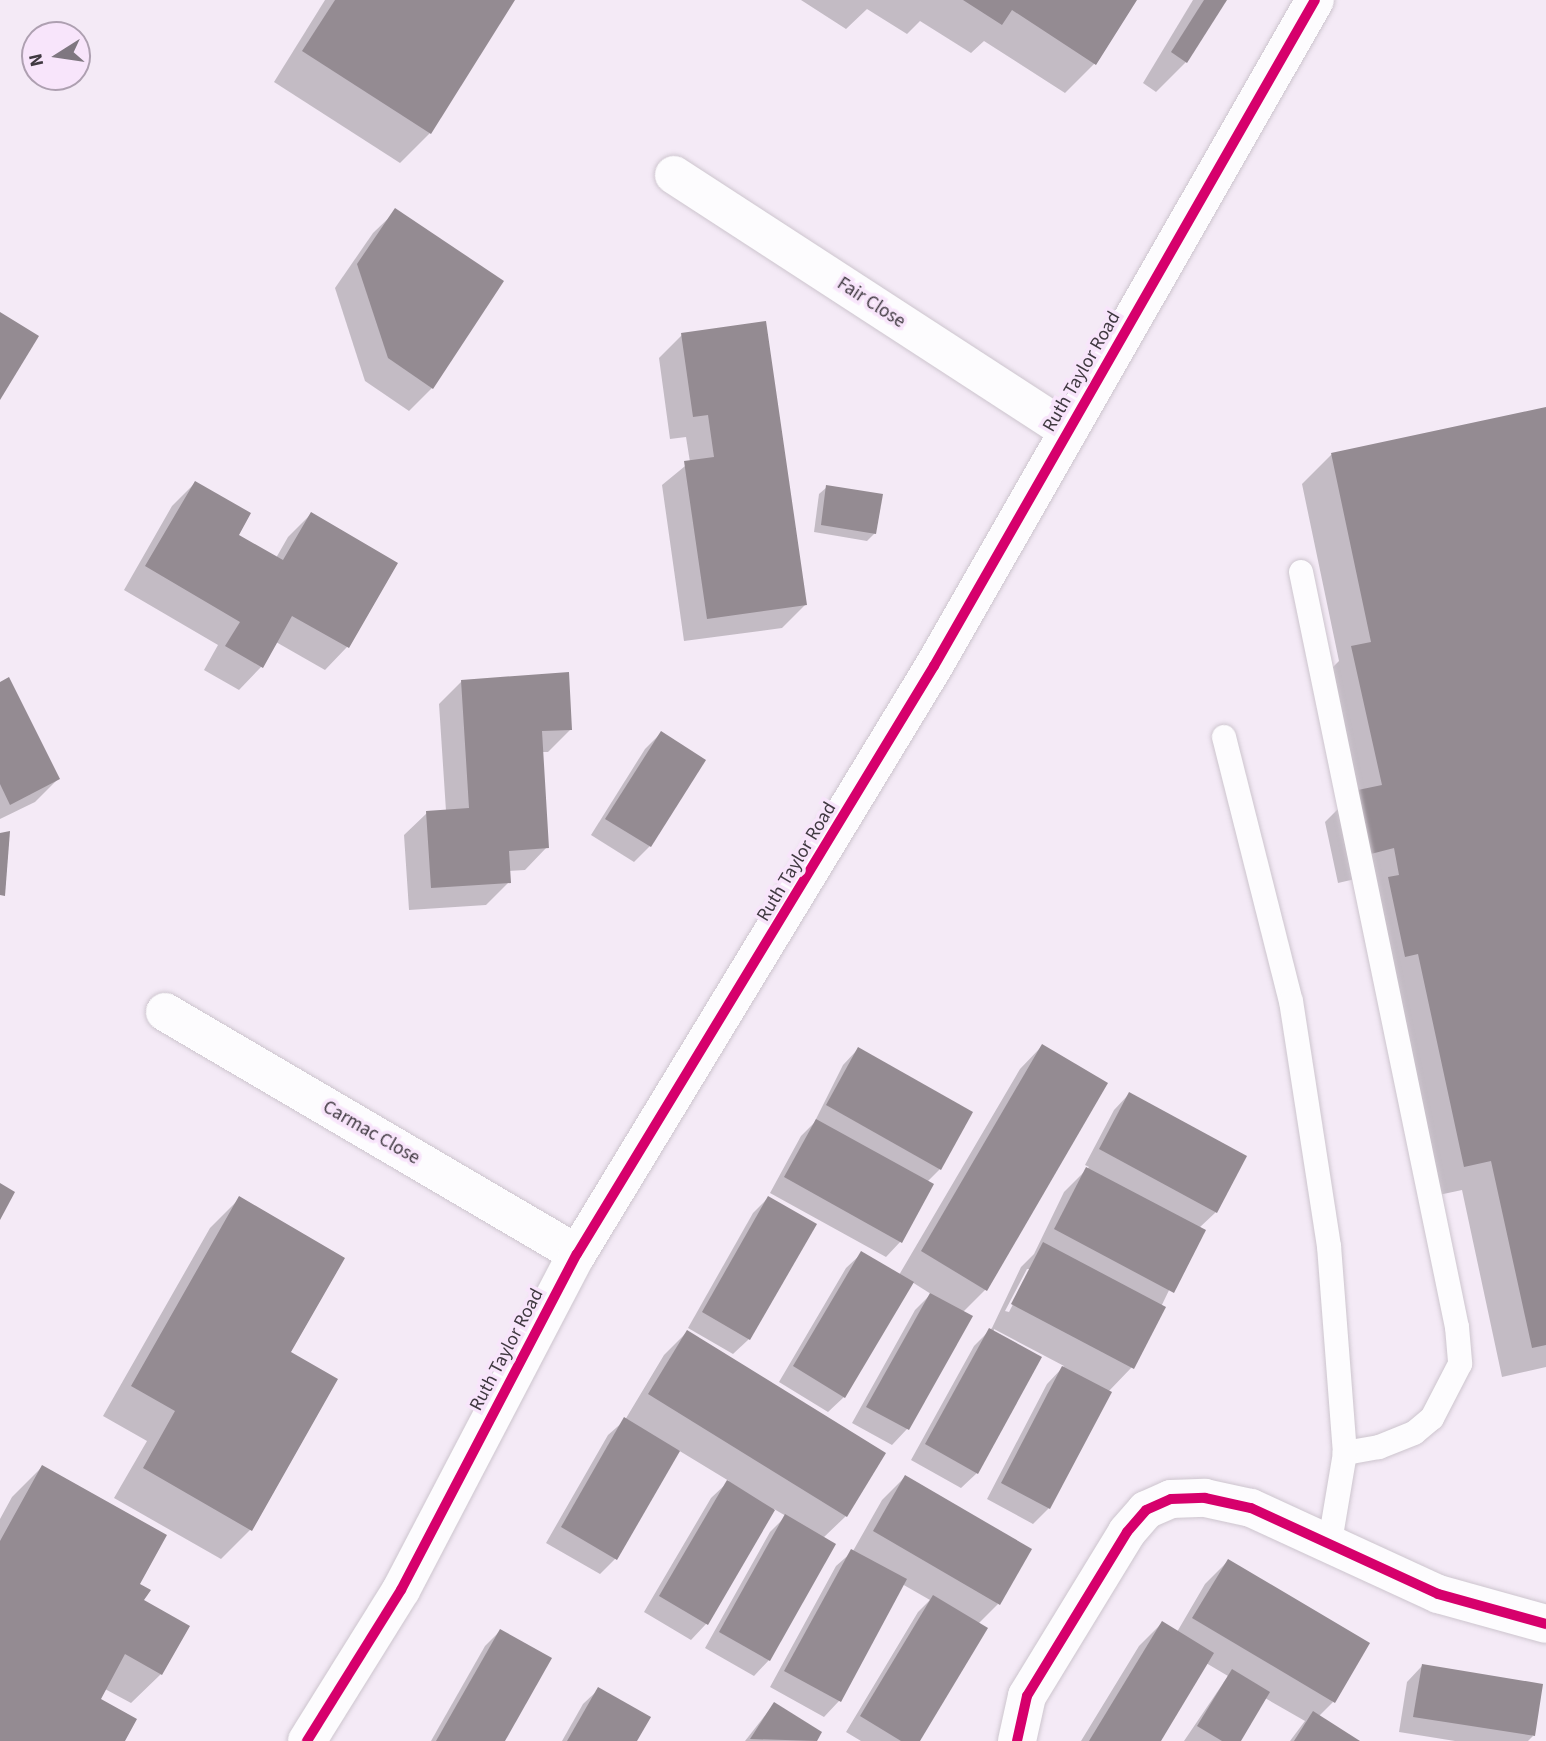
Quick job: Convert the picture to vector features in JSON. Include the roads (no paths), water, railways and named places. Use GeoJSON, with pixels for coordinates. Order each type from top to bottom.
{"type":"FeatureCollection","features":[{"type":"Feature","properties":{"kind":"street","name":"Ruth Taylor Road"},"geometry":{"type":"LineString","coordinates":[[307,1741],[401,1590],[577,1254],[795,901],[1315,0]]}},
{"type":"Feature","properties":{"kind":"street","name":"Fair Close"},"geometry":{"type":"LineString","coordinates":[[674,174],[1068,430]]}},
{"type":"Feature","properties":{"kind":"street","name":"Carmac Close"},"geometry":{"type":"LineString","coordinates":[[165,1012],[577,1254]]}},
{"type":"Feature","properties":{"kind":"street"},"geometry":{"type":"LineString","coordinates":[[1017,1741],[1027,1696],[1146,1510],[1171,1499],[1205,1498],[1251,1508],[1330,1542],[1438,1594],[1546,1624]]}},
{"type":"Feature","properties":{"kind":"lane"},"geometry":{"type":"LineString","coordinates":[[1301,572],[1457,1327],[1460,1364],[1432,1418],[1391,1442],[1345,1453]]}},
{"type":"Feature","properties":{"kind":"lane"},"geometry":{"type":"LineString","coordinates":[[1224,737],[1291,1001],[1329,1246],[1345,1453],[1330,1542]]}}]}
